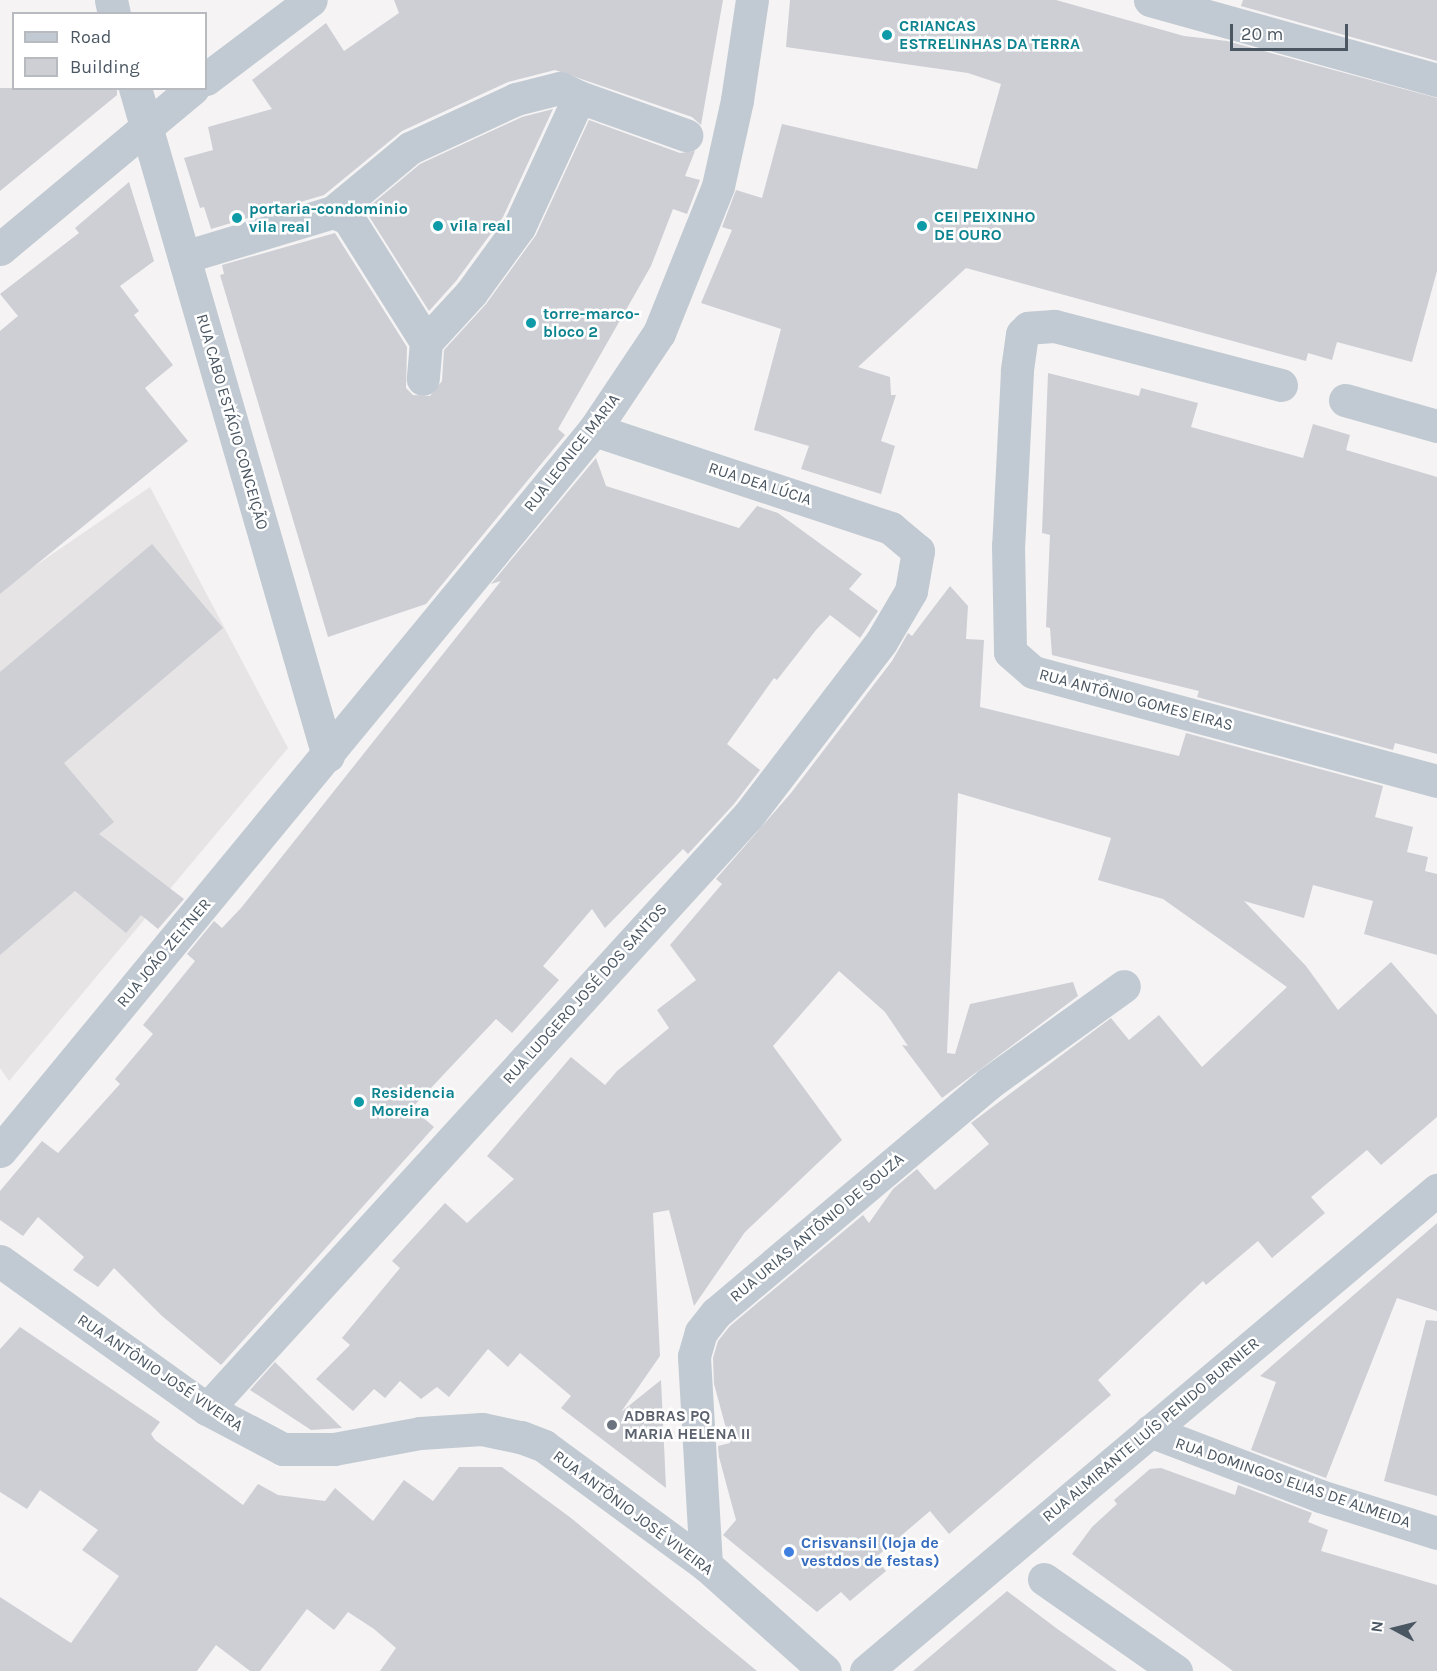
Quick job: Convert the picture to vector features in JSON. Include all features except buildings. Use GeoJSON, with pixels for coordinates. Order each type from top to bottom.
{"type":"FeatureCollection","features":[{"type":"Feature","properties":{"kind":"street"},"geometry":{"type":"LineString","coordinates":[[207,78],[312,0]]}},
{"type":"Feature","properties":{"kind":"street","name":"RUA LEONICE MARIA"},"geometry":{"type":"LineString","coordinates":[[328,756],[594,430],[659,333],[718,186],[737,100],[752,0]]}},
{"type":"Feature","properties":{"kind":"street"},"geometry":{"type":"LineString","coordinates":[[1150,0],[1437,80]]}},
{"type":"Feature","properties":{"kind":"street"},"geometry":{"type":"LineString","coordinates":[[184,257],[333,212],[410,148],[516,99],[560,88],[579,98],[686,135]]}},
{"type":"Feature","properties":{"kind":"street","name":"RUA CABO ESTÁCIO CONCEIÇÃO"},"geometry":{"type":"LineString","coordinates":[[136,90],[328,756]]}},
{"type":"Feature","properties":{"kind":"street"},"geometry":{"type":"LineString","coordinates":[[0,249],[191,90]]}},
{"type":"Feature","properties":{"kind":"street"},"geometry":{"type":"LineString","coordinates":[[426,342],[471,292],[519,227],[579,98]]}},
{"type":"Feature","properties":{"kind":"street"},"geometry":{"type":"LineString","coordinates":[[333,212],[348,218],[426,342],[423,379]]}},
{"type":"Feature","properties":{"kind":"street","name":"RUA ANTÔNIO GOMES EIRAS"},"geometry":{"type":"LineString","coordinates":[[1281,385],[1054,326],[1037,325],[1022,334],[1008,546],[1010,651],[1017,661],[1033,672],[1437,781]]}},
{"type":"Feature","properties":{"kind":"street"},"geometry":{"type":"LineString","coordinates":[[1345,400],[1437,426]]}},
{"type":"Feature","properties":{"kind":"street","name":"RUA DEA LÚCIA"},"geometry":{"type":"LineString","coordinates":[[594,430],[874,520],[891,528],[918,551]]}},
{"type":"Feature","properties":{"kind":"street","name":"RUA LUDGERO JOSÉ DOS SANTOS"},"geometry":{"type":"LineString","coordinates":[[207,1409],[748,816],[881,642],[911,591],[918,551]]}},
{"type":"Feature","properties":{"kind":"street","name":"RUA JOÃO ZELTNER"},"geometry":{"type":"LineString","coordinates":[[0,1151],[328,756]]}},
{"type":"Feature","properties":{"kind":"street","name":"RUA URIAS ANTÔNIO DE SOUZA"},"geometry":{"type":"LineString","coordinates":[[706,1566],[694,1356],[701,1332],[716,1313],[988,1083],[1124,986]]}},
{"type":"Feature","properties":{"kind":"street","name":"RUA ALMIRANTE LUÍS PENIDO BURNIER"},"geometry":{"type":"LineString","coordinates":[[866,1671],[1437,1190]]}},
{"type":"Feature","properties":{"kind":"street","name":"RUA ANTÔNIO JOSÉ VIVEIRA"},"geometry":{"type":"LineString","coordinates":[[0,1262],[207,1409],[283,1449],[334,1449],[449,1430],[482,1429],[521,1437],[567,1461],[706,1566],[825,1671]]}},
{"type":"Feature","properties":{"kind":"street","name":"RUA DOMINGOS ELIAS DE ALMEIDA"},"geometry":{"type":"LineString","coordinates":[[1150,1431],[1309,1492],[1437,1533]]}},
{"type":"Feature","properties":{"kind":"street"},"geometry":{"type":"LineString","coordinates":[[1044,1579],[1176,1671]]}},
{"type":"Feature","properties":{"kind":"shaded area"},"geometry":{"type":"Polygon","coordinates":[[[150,487],[288,748],[9,1081],[0,1068],[0,590],[150,487]]]}},
{"type":"Feature","properties":{"kind":"place","name":"CRIANCAS ESTRELINHAS DA TERRA"},"geometry":{"type":"Point","coordinates":[887,35]}},
{"type":"Feature","properties":{"kind":"place","name":"portaria-condominio vila real"},"geometry":{"type":"Point","coordinates":[237,218]}},
{"type":"Feature","properties":{"kind":"place","name":"vila real"},"geometry":{"type":"Point","coordinates":[438,226]}},
{"type":"Feature","properties":{"kind":"place","name":"CEI PEIXINHO DE OURO"},"geometry":{"type":"Point","coordinates":[922,226]}},
{"type":"Feature","properties":{"kind":"place","name":"torre-marco- bloco 2"},"geometry":{"type":"Point","coordinates":[531,323]}},
{"type":"Feature","properties":{"kind":"place","name":"Residencia Moreira"},"geometry":{"type":"Point","coordinates":[359,1102]}},
{"type":"Feature","properties":{"kind":"place","name":"ADBRAS PQ MARIA HELENA II"},"geometry":{"type":"Point","coordinates":[612,1425]}},
{"type":"Feature","properties":{"kind":"place","name":"Crisvansil (loja de vestdos de festas)"},"geometry":{"type":"Point","coordinates":[789,1552]}}]}
